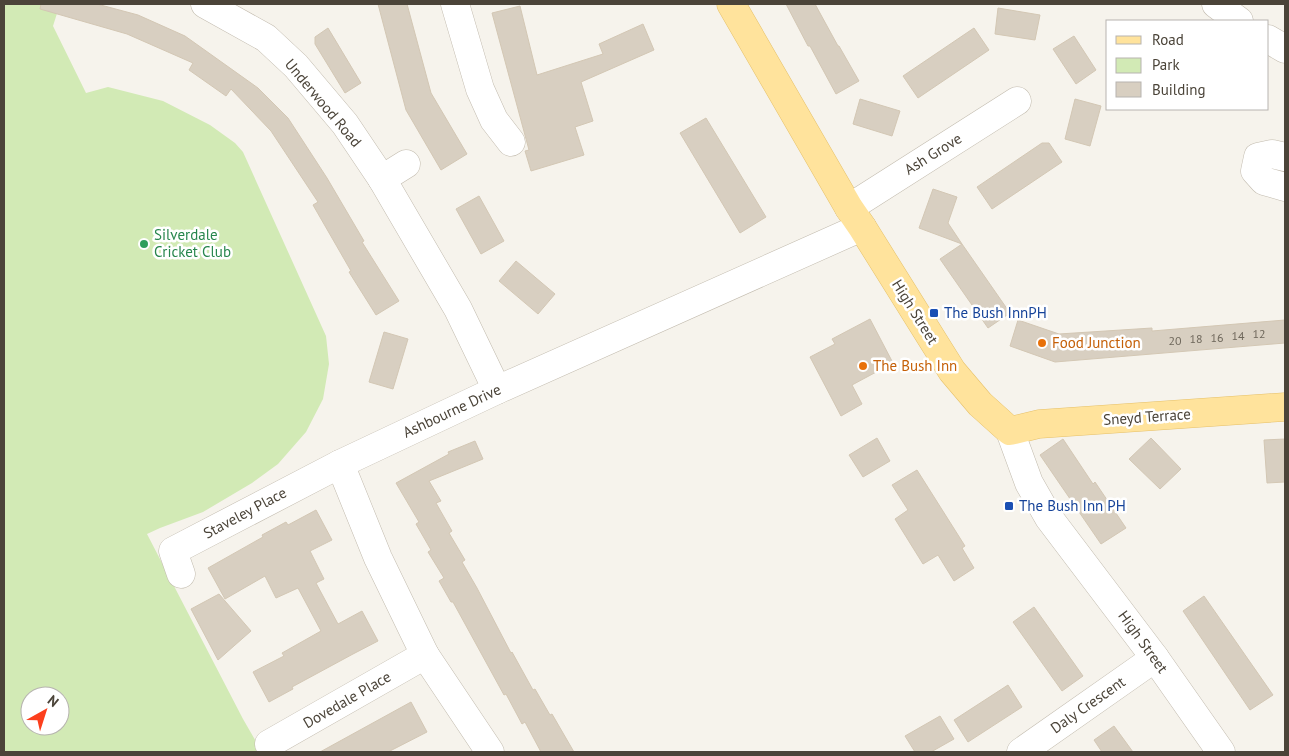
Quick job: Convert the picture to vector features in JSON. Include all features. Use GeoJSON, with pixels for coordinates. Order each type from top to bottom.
{"type":"FeatureCollection","features":[{"type":"Feature","properties":{"kind":"main road","name":"High Street"},"geometry":{"type":"LineString","coordinates":[[731,4],[855,217],[952,371],[980,404],[1010,431]]}},
{"type":"Feature","properties":{"kind":"main road","name":"Sneyd Terrace"},"geometry":{"type":"LineString","coordinates":[[1010,431],[1039,424],[1285,407]]}},
{"type":"Feature","properties":{"kind":"street","name":"Underwood Road"},"geometry":{"type":"LineString","coordinates":[[205,4],[266,38],[296,66],[345,124],[382,179],[458,309],[497,390]]}},
{"type":"Feature","properties":{"kind":"street"},"geometry":{"type":"LineString","coordinates":[[455,4],[480,89],[494,120],[511,142]]}},
{"type":"Feature","properties":{"kind":"street"},"geometry":{"type":"LineString","coordinates":[[1216,4],[1238,20]]}},
{"type":"Feature","properties":{"kind":"street"},"geometry":{"type":"LineString","coordinates":[[1269,40],[1285,48]]}},
{"type":"Feature","properties":{"kind":"street","name":"Ash Grove"},"geometry":{"type":"LineString","coordinates":[[855,217],[1017,101]]}},
{"type":"Feature","properties":{"kind":"street"},"geometry":{"type":"LineString","coordinates":[[1285,157],[1272,154],[1258,157],[1255,171],[1264,181],[1285,187]]}},
{"type":"Feature","properties":{"kind":"street"},"geometry":{"type":"LineString","coordinates":[[382,179],[406,164]]}},
{"type":"Feature","properties":{"kind":"street","name":"Ashbourne Drive"},"geometry":{"type":"LineString","coordinates":[[340,464],[855,217]]}},
{"type":"Feature","properties":{"kind":"street","name":"High Street"},"geometry":{"type":"LineString","coordinates":[[1010,431],[1029,483],[1049,518],[1155,658],[1220,752]]}},
{"type":"Feature","properties":{"kind":"street"},"geometry":{"type":"LineString","coordinates":[[340,464],[378,558],[425,656],[490,752]]}},
{"type":"Feature","properties":{"kind":"street","name":"Staveley Place"},"geometry":{"type":"LineString","coordinates":[[181,574],[173,551],[340,464]]}},
{"type":"Feature","properties":{"kind":"street","name":"Dovedale Place"},"geometry":{"type":"LineString","coordinates":[[269,744],[425,656]]}},
{"type":"Feature","properties":{"kind":"street","name":"Daly Crescent"},"geometry":{"type":"LineString","coordinates":[[1021,752],[1155,658]]}},
{"type":"Feature","properties":{"kind":"green space","name":"Silverdale Cricket Club"},"geometry":{"type":"Polygon","coordinates":[[[4,4],[60,4],[53,26],[86,93],[108,87],[163,101],[210,125],[235,143],[243,152],[326,336],[329,364],[323,399],[306,432],[278,464],[252,483],[203,512],[147,534],[262,752],[4,752],[4,4]]]}},
{"type":"Feature","properties":{"kind":"building"},"geometry":{"type":"Polygon","coordinates":[[[41,4],[97,4],[138,15],[185,36],[258,88],[288,118],[327,178],[364,241],[362,242],[399,301],[376,315],[349,272],[351,271],[313,205],[318,202],[271,131],[231,89],[226,96],[189,70],[193,63],[127,34],[40,9],[41,4]]]}},
{"type":"Feature","properties":{"kind":"building"},"geometry":{"type":"Polygon","coordinates":[[[378,4],[407,4],[431,93],[467,154],[441,170],[406,110],[378,4]]]}},
{"type":"Feature","properties":{"kind":"building"},"geometry":{"type":"Polygon","coordinates":[[[786,4],[815,4],[859,81],[836,94],[786,4]]]}},
{"type":"Feature","properties":{"kind":"building"},"geometry":{"type":"Polygon","coordinates":[[[520,6],[537,75],[603,54],[599,44],[643,24],[654,50],[581,82],[593,121],[575,127],[584,155],[531,171],[525,151],[529,150],[492,13],[520,6]]]}},
{"type":"Feature","properties":{"kind":"building"},"geometry":{"type":"Polygon","coordinates":[[[998,8],[1040,15],[1035,40],[995,34],[998,8]]]}},
{"type":"Feature","properties":{"kind":"building"},"geometry":{"type":"Polygon","coordinates":[[[328,28],[361,83],[345,93],[315,44],[315,37],[328,28]]]}},
{"type":"Feature","properties":{"kind":"building"},"geometry":{"type":"Polygon","coordinates":[[[974,28],[989,50],[918,98],[903,76],[974,28]]]}},
{"type":"Feature","properties":{"kind":"building"},"geometry":{"type":"Polygon","coordinates":[[[1074,36],[1096,70],[1076,84],[1053,49],[1074,36]]]}},
{"type":"Feature","properties":{"kind":"building"},"geometry":{"type":"Polygon","coordinates":[[[860,99],[900,111],[892,136],[853,124],[860,99]]]}},
{"type":"Feature","properties":{"kind":"building"},"geometry":{"type":"Polygon","coordinates":[[[1075,99],[1101,106],[1090,146],[1065,139],[1075,99]]]}},
{"type":"Feature","properties":{"kind":"building"},"geometry":{"type":"Polygon","coordinates":[[[706,118],[766,217],[740,233],[680,133],[706,118]]]}},
{"type":"Feature","properties":{"kind":"building"},"geometry":{"type":"Polygon","coordinates":[[[1042,143],[1049,143],[1062,162],[992,209],[977,187],[1042,143]]]}},
{"type":"Feature","properties":{"kind":"building"},"geometry":{"type":"Polygon","coordinates":[[[933,189],[957,197],[948,223],[962,244],[919,228],[933,189]]]}},
{"type":"Feature","properties":{"kind":"building"},"geometry":{"type":"Polygon","coordinates":[[[479,196],[504,241],[481,254],[456,209],[479,196]]]}},
{"type":"Feature","properties":{"kind":"building"},"geometry":{"type":"Polygon","coordinates":[[[962,244],[1010,313],[988,328],[940,259],[962,244]]]}},
{"type":"Feature","properties":{"kind":"building"},"geometry":{"type":"Polygon","coordinates":[[[516,261],[555,294],[538,314],[499,281],[516,261]]]}},
{"type":"Feature","properties":{"kind":"building","name":"The Bush Inn"},"geometry":{"type":"Polygon","coordinates":[[[870,319],[893,363],[852,385],[862,404],[841,416],[810,357],[835,344],[832,339],[870,319]]]}},
{"type":"Feature","properties":{"kind":"building"},"geometry":{"type":"Polygon","coordinates":[[[1018,320],[1059,334],[1152,328],[1152,331],[1285,320],[1285,343],[1055,362],[1010,346],[1018,320]]]}},
{"type":"Feature","properties":{"kind":"building"},"geometry":{"type":"Polygon","coordinates":[[[384,332],[408,339],[393,389],[369,382],[384,332]]]}},
{"type":"Feature","properties":{"kind":"building"},"geometry":{"type":"Polygon","coordinates":[[[877,438],[890,461],[863,477],[849,455],[877,438]]]}},
{"type":"Feature","properties":{"kind":"building"},"geometry":{"type":"Polygon","coordinates":[[[1151,438],[1181,469],[1160,489],[1129,459],[1151,438]]]}},
{"type":"Feature","properties":{"kind":"building"},"geometry":{"type":"Polygon","coordinates":[[[1063,439],[1093,484],[1095,482],[1126,528],[1101,544],[1040,455],[1063,439]]]}},
{"type":"Feature","properties":{"kind":"building"},"geometry":{"type":"Polygon","coordinates":[[[1285,439],[1285,482],[1267,483],[1264,440],[1285,439]]]}},
{"type":"Feature","properties":{"kind":"building"},"geometry":{"type":"Polygon","coordinates":[[[475,441],[483,459],[429,481],[441,501],[436,503],[452,531],[449,533],[465,560],[462,562],[511,653],[533,690],[535,689],[550,715],[552,714],[574,752],[541,752],[525,722],[522,724],[453,602],[451,602],[439,581],[444,578],[428,552],[431,550],[416,524],[419,522],[396,483],[449,454],[448,452],[475,441]]]}},
{"type":"Feature","properties":{"kind":"building"},"geometry":{"type":"Polygon","coordinates":[[[917,470],[965,546],[962,548],[974,568],[954,581],[938,555],[923,564],[895,519],[908,510],[892,485],[917,470]]]}},
{"type":"Feature","properties":{"kind":"building"},"geometry":{"type":"Polygon","coordinates":[[[316,510],[332,540],[310,551],[324,579],[316,583],[338,624],[362,611],[378,641],[292,687],[293,689],[269,702],[253,672],[284,656],[282,653],[321,631],[298,588],[276,598],[265,576],[225,599],[208,568],[286,522],[288,525],[316,510]]]}},
{"type":"Feature","properties":{"kind":"building"},"geometry":{"type":"Polygon","coordinates":[[[219,594],[251,631],[218,660],[191,609],[219,594]]]}},
{"type":"Feature","properties":{"kind":"building"},"geometry":{"type":"Polygon","coordinates":[[[1204,596],[1273,695],[1250,710],[1183,611],[1204,596]]]}},
{"type":"Feature","properties":{"kind":"building"},"geometry":{"type":"Polygon","coordinates":[[[1034,607],[1083,676],[1062,691],[1013,622],[1034,607]]]}},
{"type":"Feature","properties":{"kind":"building"},"geometry":{"type":"Polygon","coordinates":[[[1008,685],[1022,707],[968,742],[954,720],[1008,685]]]}},
{"type":"Feature","properties":{"kind":"building"},"geometry":{"type":"Polygon","coordinates":[[[411,702],[427,732],[388,752],[320,752],[411,702]]]}},
{"type":"Feature","properties":{"kind":"building"},"geometry":{"type":"Polygon","coordinates":[[[940,716],[954,739],[931,752],[915,752],[905,736],[940,716]]]}},
{"type":"Feature","properties":{"kind":"building"},"geometry":{"type":"Polygon","coordinates":[[[1114,726],[1133,752],[1102,752],[1094,740],[1114,726]]]}},
{"type":"Feature","properties":{"kind":"place","name":"Silverdale Cricket Club"},"geometry":{"type":"Point","coordinates":[144,244]}},
{"type":"Feature","properties":{"kind":"place","name":"The Bush InnPH"},"geometry":{"type":"Point","coordinates":[934,313]}},
{"type":"Feature","properties":{"kind":"place","name":"Food Junction"},"geometry":{"type":"Point","coordinates":[1042,343]}},
{"type":"Feature","properties":{"kind":"place","name":"The Bush Inn"},"geometry":{"type":"Point","coordinates":[863,366]}},
{"type":"Feature","properties":{"kind":"place","name":"The Bush Inn PH"},"geometry":{"type":"Point","coordinates":[1009,506]}}]}
